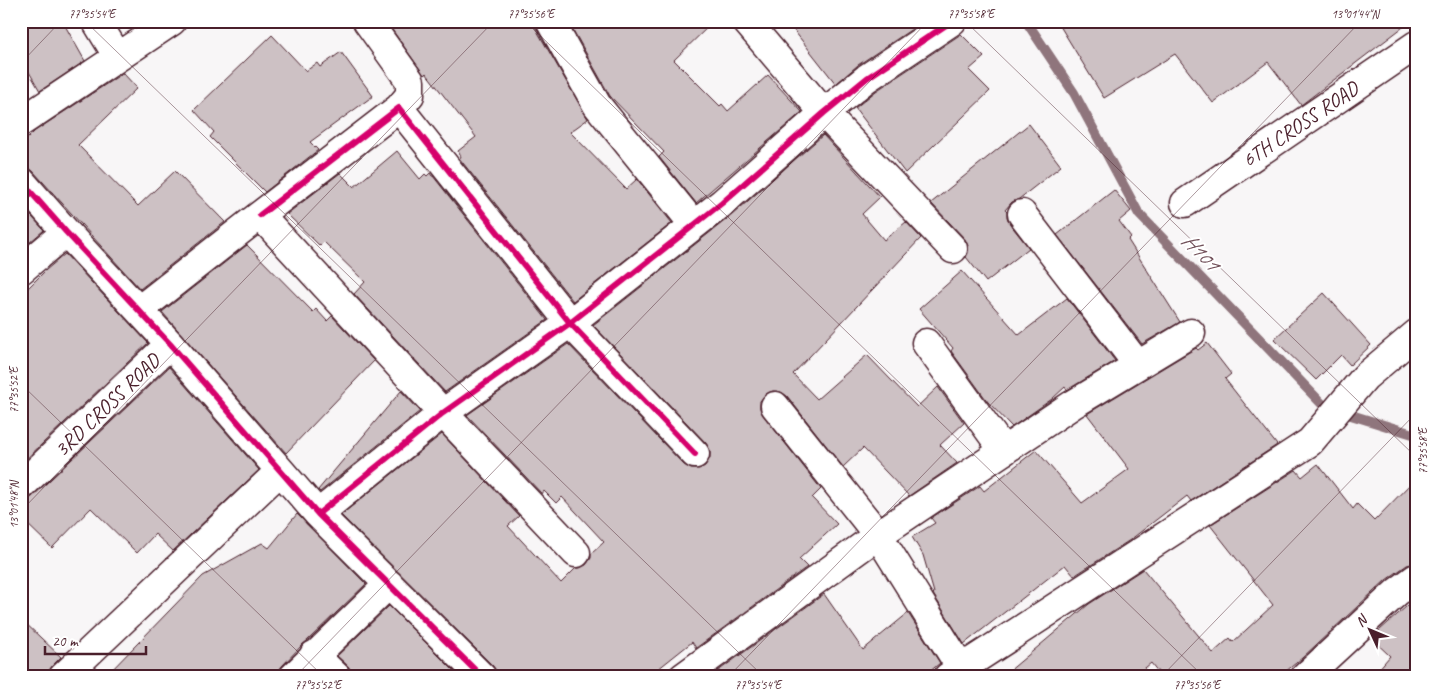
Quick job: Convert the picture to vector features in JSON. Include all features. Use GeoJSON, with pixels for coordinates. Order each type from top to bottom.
{"type":"FeatureCollection","features":[{"type":"Feature","properties":{"kind":"street"},"geometry":{"type":"LineString","coordinates":[[96,21],[118,57]]}},
{"type":"Feature","properties":{"kind":"street"},"geometry":{"type":"LineString","coordinates":[[21,122],[172,21]]}},
{"type":"Feature","properties":{"kind":"street"},"geometry":{"type":"LineString","coordinates":[[139,310],[398,108],[410,95],[410,81],[367,21]]}},
{"type":"Feature","properties":{"kind":"street"},"geometry":{"type":"LineString","coordinates":[[550,21],[597,105],[694,225]]}},
{"type":"Feature","properties":{"kind":"street"},"geometry":{"type":"LineString","coordinates":[[746,21],[824,114],[954,249]]}},
{"type":"Feature","properties":{"kind":"street"},"geometry":{"type":"LineString","coordinates":[[318,514],[443,413],[570,323],[722,203],[867,78],[952,21]]}},
{"type":"Feature","properties":{"kind":"street","name":"6TH CROSS ROAD"},"geometry":{"type":"LineString","coordinates":[[1185,203],[1416,45]]}},
{"type":"Feature","properties":{"kind":"street"},"geometry":{"type":"LineString","coordinates":[[398,108],[570,323],[696,454]]}},
{"type":"Feature","properties":{"kind":"street"},"geometry":{"type":"LineString","coordinates":[[21,181],[170,344],[318,514],[482,677]]}},
{"type":"Feature","properties":{"kind":"street"},"geometry":{"type":"LineString","coordinates":[[1022,214],[1138,365]]}},
{"type":"Feature","properties":{"kind":"street"},"geometry":{"type":"LineString","coordinates":[[260,215],[443,413],[576,553]]}},
{"type":"Feature","properties":{"kind":"street"},"geometry":{"type":"LineString","coordinates":[[21,270],[66,232]]}},
{"type":"Feature","properties":{"kind":"street"},"geometry":{"type":"LineString","coordinates":[[683,677],[878,535],[1072,405],[1191,333]]}},
{"type":"Feature","properties":{"kind":"street"},"geometry":{"type":"LineString","coordinates":[[775,406],[878,535],[954,672],[1310,442],[1365,377],[1416,334]]}},
{"type":"Feature","properties":{"kind":"street"},"geometry":{"type":"LineString","coordinates":[[926,343],[1004,451]]}},
{"type":"Feature","properties":{"kind":"street","name":"3RD CROSS ROAD"},"geometry":{"type":"LineString","coordinates":[[21,486],[170,344]]}},
{"type":"Feature","properties":{"kind":"street"},"geometry":{"type":"LineString","coordinates":[[63,677],[280,471]]}},
{"type":"Feature","properties":{"kind":"street"},"geometry":{"type":"LineString","coordinates":[[1305,677],[1397,592],[1416,578]]}},
{"type":"Feature","properties":{"kind":"street"},"geometry":{"type":"LineString","coordinates":[[293,677],[389,584]]}},
{"type":"Feature","properties":{"kind":"street"},"geometry":{"type":"LineString","coordinates":[[314,655],[337,677]]}},
{"type":"Feature","properties":{"kind":"building"},"geometry":{"type":"Polygon","coordinates":[[[21,21],[63,22],[85,61],[40,91],[21,58],[21,21]]]}},
{"type":"Feature","properties":{"kind":"building"},"geometry":{"type":"Polygon","coordinates":[[[386,21],[534,21],[536,29],[588,119],[570,132],[626,189],[637,179],[672,223],[573,301],[459,158],[461,157],[458,151],[476,137],[426,73],[424,75],[386,21]]]}},
{"type":"Feature","properties":{"kind":"building"},"geometry":{"type":"Polygon","coordinates":[[[568,21],[714,21],[674,60],[720,106],[722,104],[728,111],[768,75],[802,112],[696,203],[659,157],[664,152],[610,96],[568,21]]]}},
{"type":"Feature","properties":{"kind":"building"},"geometry":{"type":"Polygon","coordinates":[[[824,21],[924,21],[858,65],[836,84],[792,28],[824,21]]]}},
{"type":"Feature","properties":{"kind":"building"},"geometry":{"type":"Polygon","coordinates":[[[1057,21],[1411,21],[1301,105],[1268,62],[1213,103],[1175,54],[1104,98],[1057,21]]]}},
{"type":"Feature","properties":{"kind":"building"},"geometry":{"type":"Polygon","coordinates":[[[961,34],[984,57],[969,70],[990,91],[905,173],[855,108],[876,91],[961,34]]]}},
{"type":"Feature","properties":{"kind":"building"},"geometry":{"type":"Polygon","coordinates":[[[272,35],[306,71],[317,63],[320,67],[341,52],[373,96],[310,142],[318,150],[265,192],[210,137],[214,132],[194,110],[272,35]]]}},
{"type":"Feature","properties":{"kind":"building"},"geometry":{"type":"Polygon","coordinates":[[[123,73],[137,88],[78,145],[138,206],[175,171],[225,222],[140,289],[33,171],[26,166],[21,166],[21,145],[35,131],[123,73]]]}},
{"type":"Feature","properties":{"kind":"building"},"geometry":{"type":"Polygon","coordinates":[[[1029,124],[1061,166],[1019,199],[1012,202],[1005,210],[1010,224],[1029,248],[986,282],[966,257],[968,246],[965,239],[931,203],[1029,124]]]}},
{"type":"Feature","properties":{"kind":"building"},"geometry":{"type":"Polygon","coordinates":[[[823,135],[880,197],[862,214],[884,240],[906,222],[921,238],[793,374],[817,399],[867,355],[917,407],[938,387],[964,423],[940,445],[957,463],[909,496],[863,448],[843,467],[787,396],[781,392],[773,391],[766,394],[760,401],[763,415],[821,489],[812,498],[837,524],[799,559],[807,567],[696,648],[692,642],[648,677],[497,677],[497,672],[493,666],[341,515],[442,434],[519,516],[508,526],[561,583],[576,568],[586,565],[591,558],[591,554],[604,542],[562,497],[556,503],[544,491],[542,494],[467,415],[568,344],[684,465],[691,469],[699,469],[705,466],[710,458],[710,450],[706,443],[593,325],[732,215],[823,135]]]}},
{"type":"Feature","properties":{"kind":"building"},"geometry":{"type":"Polygon","coordinates":[[[397,151],[420,179],[425,174],[427,176],[430,173],[433,176],[547,320],[445,392],[354,294],[365,282],[324,242],[320,246],[287,214],[340,173],[354,187],[397,151]]]}},
{"type":"Feature","properties":{"kind":"building"},"geometry":{"type":"Polygon","coordinates":[[[1114,190],[1131,211],[1119,221],[1131,237],[1128,240],[1180,322],[1142,344],[1057,235],[1114,190]]]}},
{"type":"Feature","properties":{"kind":"building"},"geometry":{"type":"Polygon","coordinates":[[[21,205],[44,230],[29,243],[21,235],[21,205]]]}},
{"type":"Feature","properties":{"kind":"building"},"geometry":{"type":"Polygon","coordinates":[[[247,245],[313,312],[316,309],[327,321],[332,316],[374,361],[286,453],[162,312],[247,245]]]}},
{"type":"Feature","properties":{"kind":"building"},"geometry":{"type":"Polygon","coordinates":[[[65,254],[148,343],[21,464],[21,295],[65,254]]]}},
{"type":"Feature","properties":{"kind":"building"},"geometry":{"type":"Polygon","coordinates":[[[962,271],[1019,335],[1067,298],[1115,361],[1067,390],[1065,387],[1052,399],[1012,427],[988,402],[951,351],[953,348],[919,309],[962,271]]]}},
{"type":"Feature","properties":{"kind":"building"},"geometry":{"type":"Polygon","coordinates":[[[1324,293],[1371,345],[1350,365],[1341,355],[1316,380],[1274,339],[1324,293]]]}},
{"type":"Feature","properties":{"kind":"building"},"geometry":{"type":"Polygon","coordinates":[[[1207,343],[1231,374],[1225,379],[1277,445],[1191,501],[1187,496],[1130,540],[1074,576],[1065,565],[964,644],[933,594],[923,555],[912,537],[935,523],[931,518],[980,486],[984,491],[1036,450],[1082,503],[1129,469],[1087,414],[1207,343]]]}},
{"type":"Feature","properties":{"kind":"building"},"geometry":{"type":"Polygon","coordinates":[[[169,367],[259,470],[173,551],[155,534],[137,553],[91,508],[52,548],[21,518],[21,501],[32,497],[169,367]]]}},
{"type":"Feature","properties":{"kind":"building"},"geometry":{"type":"Polygon","coordinates":[[[401,391],[420,411],[320,492],[318,490],[401,391]]]}},
{"type":"Feature","properties":{"kind":"building"},"geometry":{"type":"Polygon","coordinates":[[[1318,464],[1353,509],[1357,504],[1374,521],[1416,478],[1416,563],[1407,565],[1386,580],[1279,677],[1162,677],[1151,663],[1134,677],[1002,677],[1089,604],[1143,569],[1213,653],[1230,638],[1233,642],[1273,605],[1210,525],[1296,470],[1302,477],[1318,464]]]}},
{"type":"Feature","properties":{"kind":"building"},"geometry":{"type":"Polygon","coordinates":[[[297,514],[366,584],[282,666],[278,672],[278,677],[105,677],[203,576],[262,543],[269,548],[297,514]]]}},
{"type":"Feature","properties":{"kind":"building"},"geometry":{"type":"Polygon","coordinates":[[[824,594],[863,650],[908,613],[940,663],[923,677],[716,677],[714,674],[824,594]]]}},
{"type":"Feature","properties":{"kind":"building"},"geometry":{"type":"Polygon","coordinates":[[[1416,598],[1416,677],[1372,677],[1390,656],[1371,638],[1416,598]]]}},
{"type":"Feature","properties":{"kind":"building"},"geometry":{"type":"Polygon","coordinates":[[[389,606],[460,677],[352,677],[352,672],[348,666],[337,656],[389,606]]]}},
{"type":"Feature","properties":{"kind":"building"},"geometry":{"type":"Polygon","coordinates":[[[21,619],[61,657],[48,672],[48,677],[21,677],[21,619]]]}},
{"type":"Feature","properties":{"kind":"waterway","name":"H101"},"geometry":{"type":"LineString","coordinates":[[1026,21],[1074,93],[1139,214],[1325,407],[1416,435]]}},
{"type":"Feature","properties":{"kind":"cycle path"},"geometry":{"type":"LineString","coordinates":[[318,514],[443,413],[570,323],[722,203],[824,113],[867,78],[952,21]]}},
{"type":"Feature","properties":{"kind":"cycle path"},"geometry":{"type":"LineString","coordinates":[[260,215],[399,108],[570,323],[695,454]]}},
{"type":"Feature","properties":{"kind":"cycle path"},"geometry":{"type":"LineString","coordinates":[[21,181],[170,344],[318,514],[482,677]]}}]}
